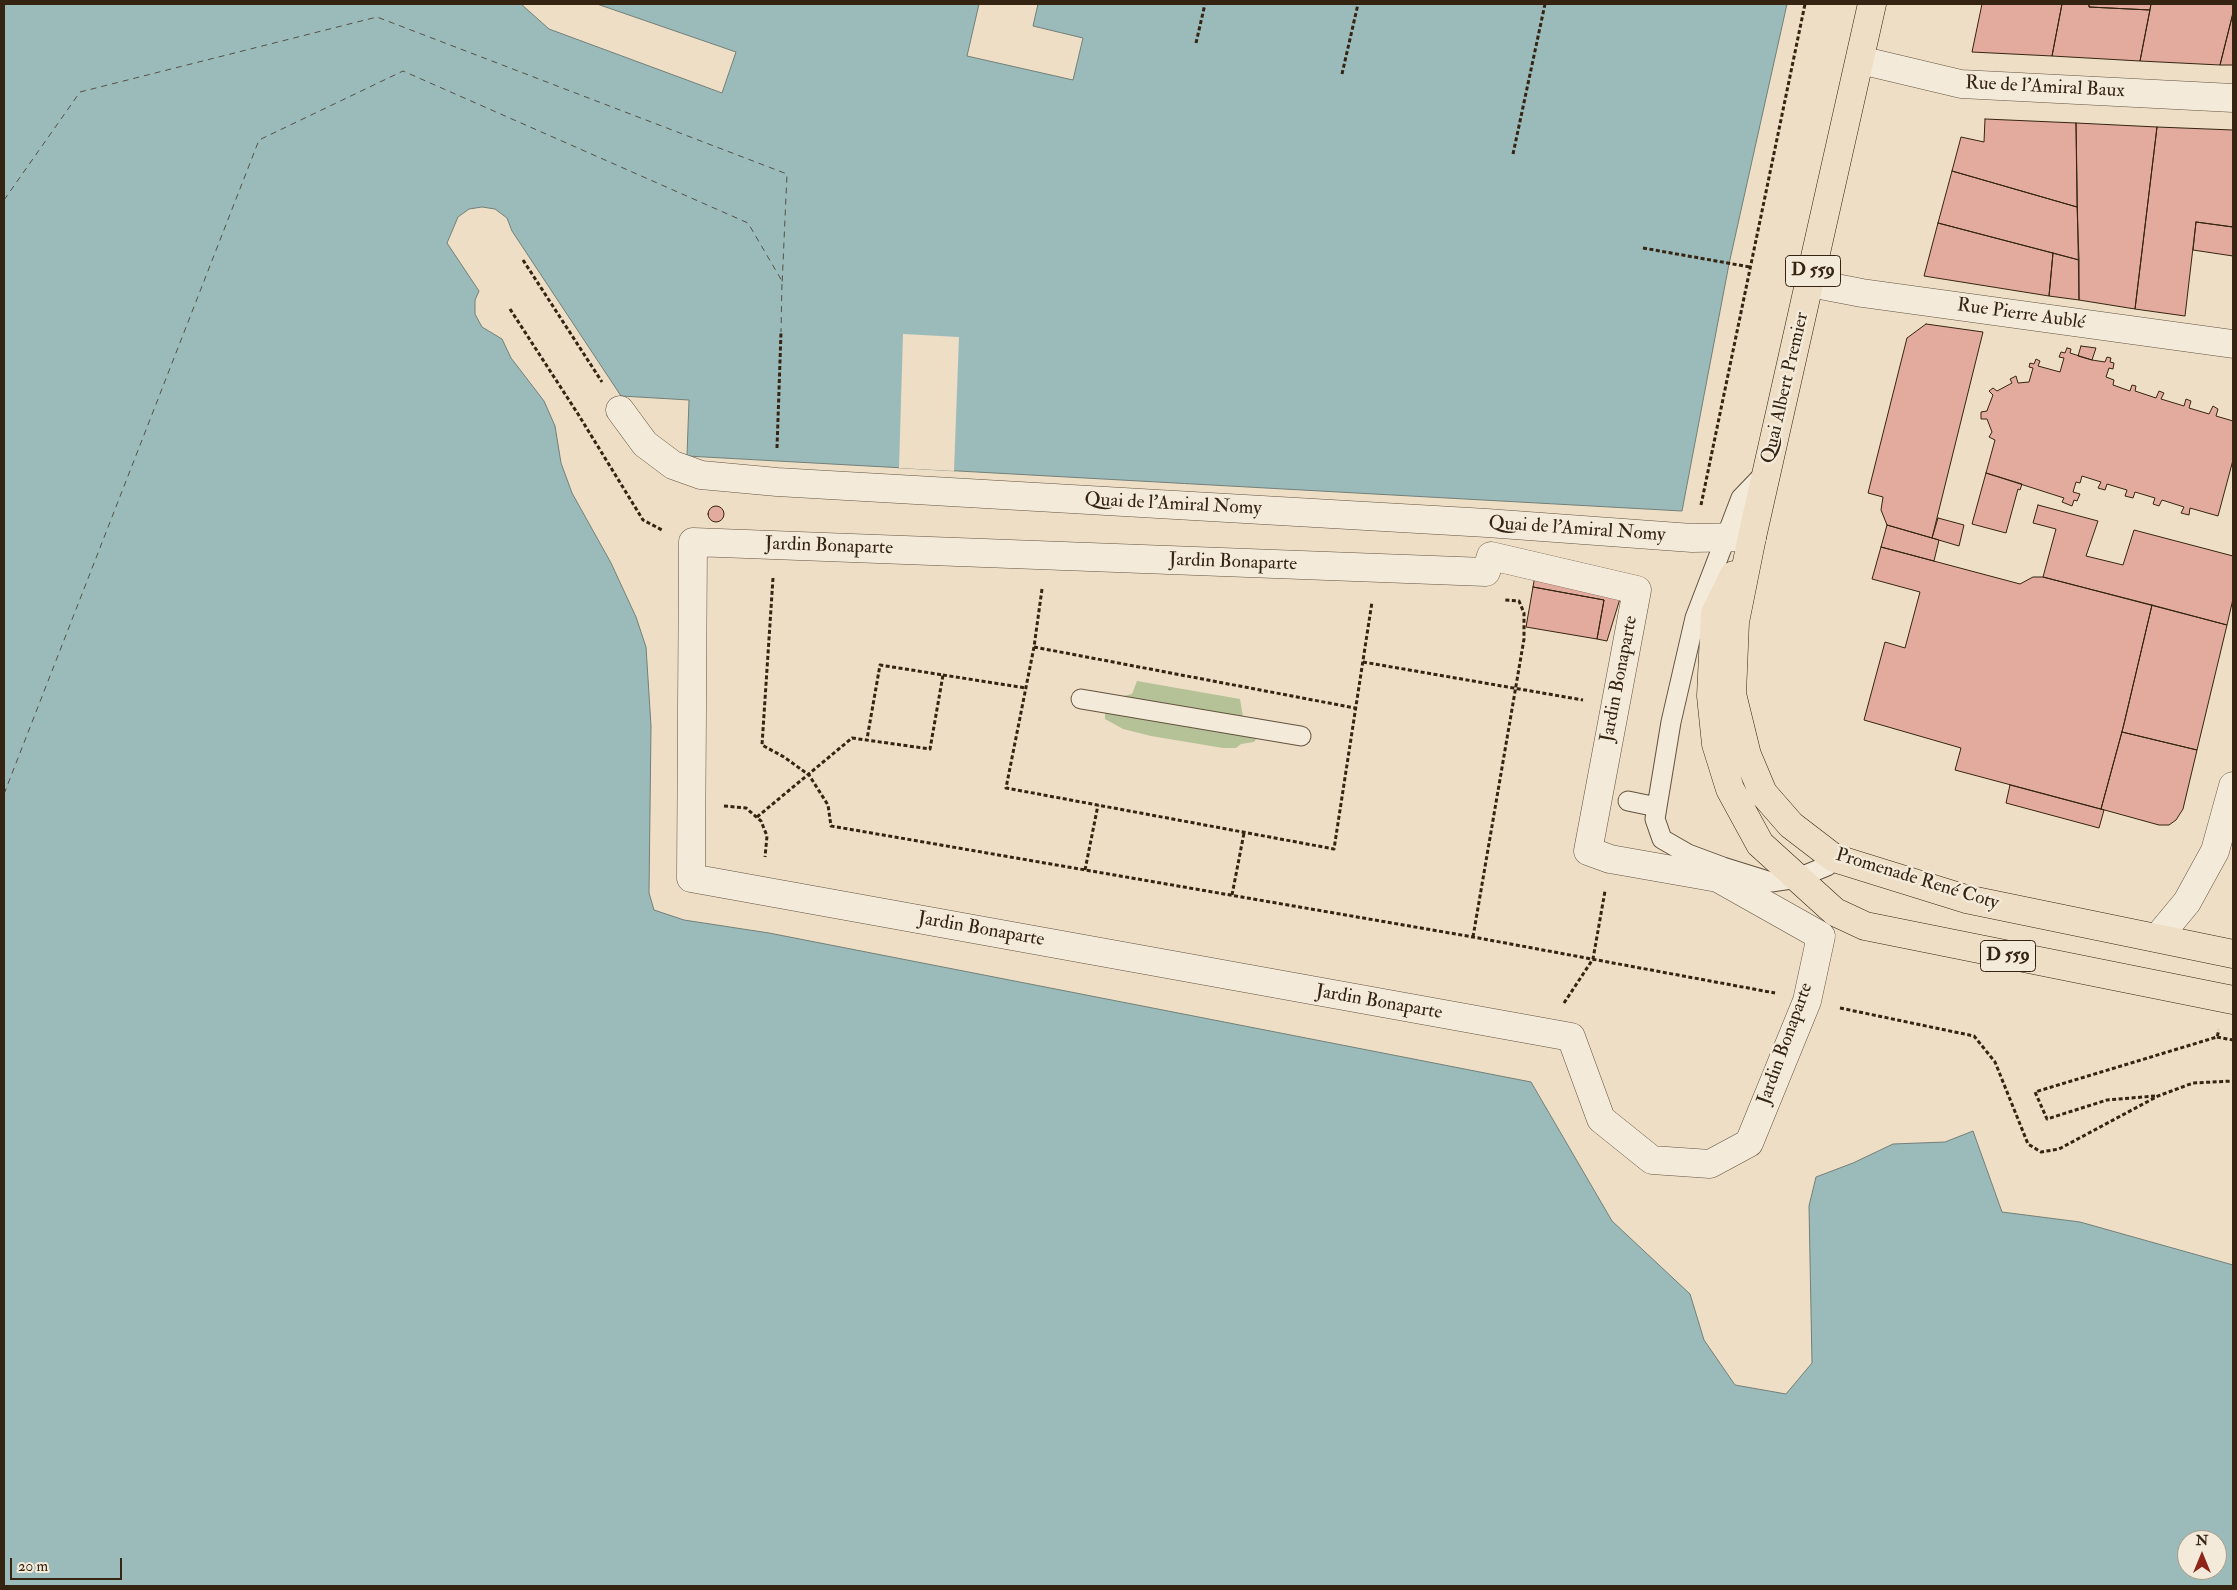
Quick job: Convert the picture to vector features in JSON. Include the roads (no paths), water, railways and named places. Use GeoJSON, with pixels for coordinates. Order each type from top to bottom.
{"type":"FeatureCollection","features":[{"type":"Feature","properties":{"kind":"main road","name":"Quai Albert Premier"},"geometry":{"type":"LineString","coordinates":[[1752,537],[1872,4]]}},
{"type":"Feature","properties":{"kind":"main road","name":"Promenade René Coty"},"geometry":{"type":"LineString","coordinates":[[1752,537],[1735,622],[1732,694],[1747,755],[1763,793],[1791,825],[1834,858],[1966,899],[2158,937],[2233,954]]}},
{"type":"Feature","properties":{"kind":"main road","name":"D 559"},"geometry":{"type":"LineString","coordinates":[[1752,537],[1715,614],[1711,696],[1716,744],[1730,789],[1760,844],[1835,912],[1865,926],[2231,999]]}},
{"type":"Feature","properties":{"kind":"street","name":"Rue de l'Amiral Baux"},"geometry":{"type":"LineString","coordinates":[[1860,60],[1961,84],[2233,98]]}},
{"type":"Feature","properties":{"kind":"street","name":"Rue Pierre Aublé"},"geometry":{"type":"LineString","coordinates":[[1810,282],[1862,293],[2233,344]]}},
{"type":"Feature","properties":{"kind":"street","name":"Quai de l'Amiral Nomy"},"geometry":{"type":"LineString","coordinates":[[620,410],[646,444],[673,466],[701,475],[777,482],[1477,522],[1692,538],[1752,537]]}},
{"type":"Feature","properties":{"kind":"street","name":"Jardin Bonaparte"},"geometry":{"type":"LineString","coordinates":[[693,542],[1486,572],[1491,556],[1637,590],[1588,851],[1610,859],[1718,878],[1821,936],[1807,1001],[1748,1143],[1710,1164],[1652,1160],[1601,1119],[1571,1037],[691,878],[693,542]]}},
{"type":"Feature","properties":{"kind":"street"},"geometry":{"type":"LineString","coordinates":[[2158,937],[2187,902],[2215,851],[2232,793]]}},
{"type":"Feature","properties":{"kind":"lane"},"geometry":{"type":"LineString","coordinates":[[1767,470],[1741,498],[1724,538],[1695,618],[1671,722],[1655,819],[1662,839],[1688,854],[1723,868],[1771,882],[1798,878],[1828,866],[1834,858]]}},
{"type":"Feature","properties":{"kind":"lane"},"geometry":{"type":"LineString","coordinates":[[1081,699],[1301,736]]}},
{"type":"Feature","properties":{"kind":"lane"},"geometry":{"type":"LineString","coordinates":[[1628,802],[1657,807]]}},
{"type":"Feature","properties":{"kind":"water"},"geometry":{"type":"Polygon","coordinates":[[[4,4],[521,4],[549,29],[722,93],[736,52],[597,4],[979,4],[967,56],[1073,80],[1083,38],[1033,26],[1038,4],[1787,4],[1729,264],[1682,511],[687,456],[689,400],[621,396],[512,231],[507,218],[495,209],[482,207],[469,209],[458,217],[447,243],[479,291],[475,300],[475,314],[482,327],[502,339],[511,358],[544,401],[555,426],[561,463],[572,493],[611,563],[636,617],[646,647],[651,726],[649,893],[654,910],[684,920],[769,933],[1531,1082],[1612,1221],[1690,1294],[1704,1340],[1735,1385],[1786,1394],[1812,1363],[1809,1206],[1816,1177],[1853,1163],[1893,1144],[1945,1142],[1973,1131],[2002,1212],[2080,1222],[2233,1265],[2233,1586],[4,1586],[4,4]]]}}]}
